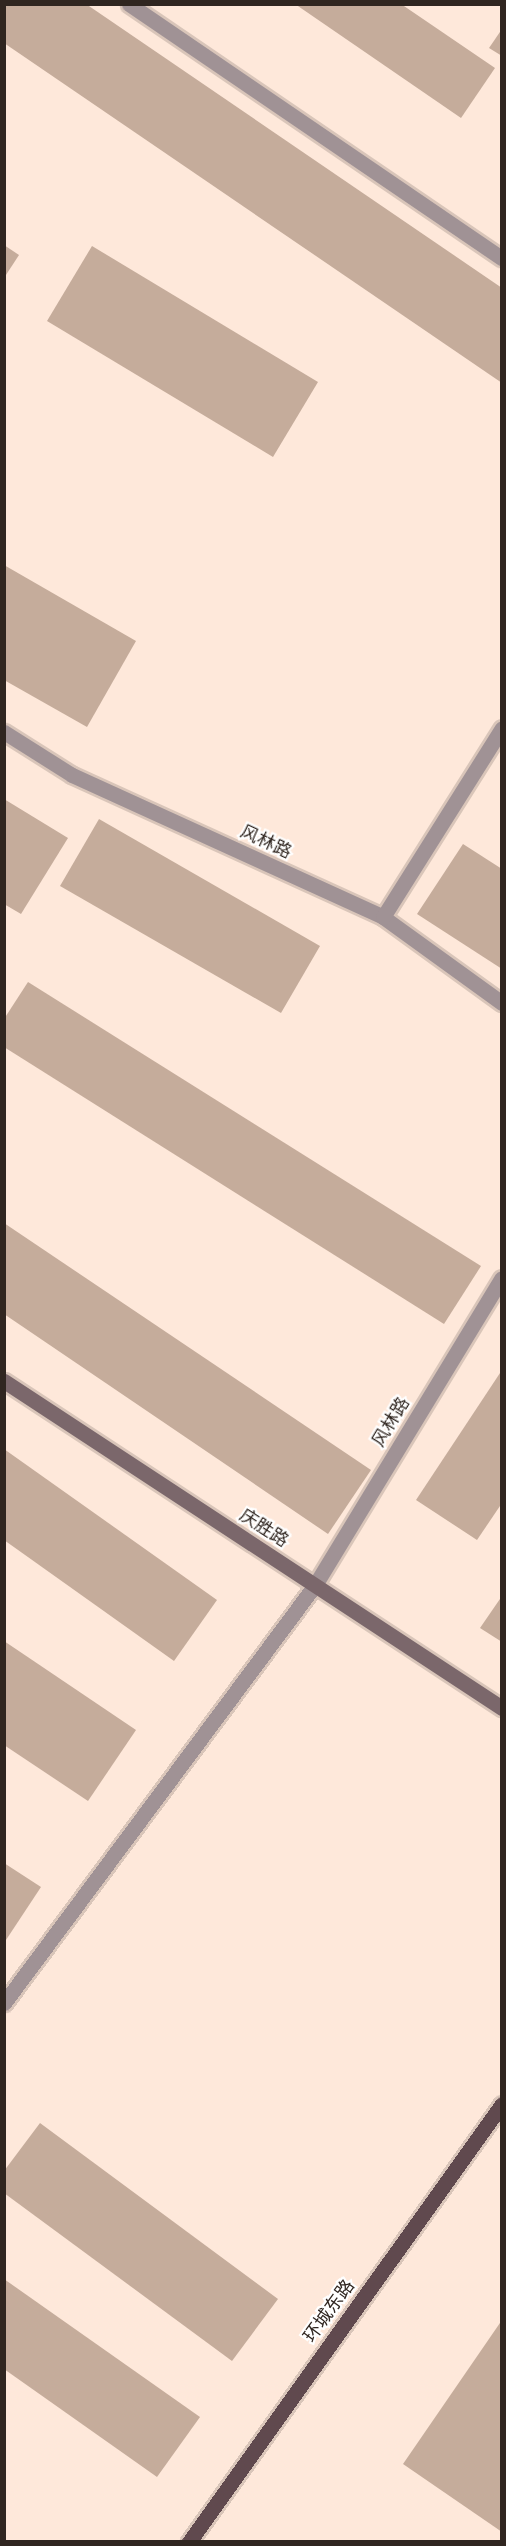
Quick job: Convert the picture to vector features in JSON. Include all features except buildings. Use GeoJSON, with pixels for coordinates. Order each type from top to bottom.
{"type":"FeatureCollection","features":[{"type":"Feature","properties":{"kind":"main road","name":"庆胜路"},"geometry":{"type":"LineString","coordinates":[[4,1381],[501,1708]]}},
{"type":"Feature","properties":{"kind":"main road","name":"环城东路"},"geometry":{"type":"LineString","coordinates":[[189,2541],[501,2104]]}},
{"type":"Feature","properties":{"kind":"street"},"geometry":{"type":"LineString","coordinates":[[129,4],[501,258]]}},
{"type":"Feature","properties":{"kind":"street"},"geometry":{"type":"LineString","coordinates":[[383,917],[501,728]]}},
{"type":"Feature","properties":{"kind":"street","name":"风林路"},"geometry":{"type":"LineString","coordinates":[[4,732],[72,775],[383,917],[501,1003]]}},
{"type":"Feature","properties":{"kind":"street","name":"风林路"},"geometry":{"type":"LineString","coordinates":[[4,2003],[315,1585],[501,1278]]}}]}
